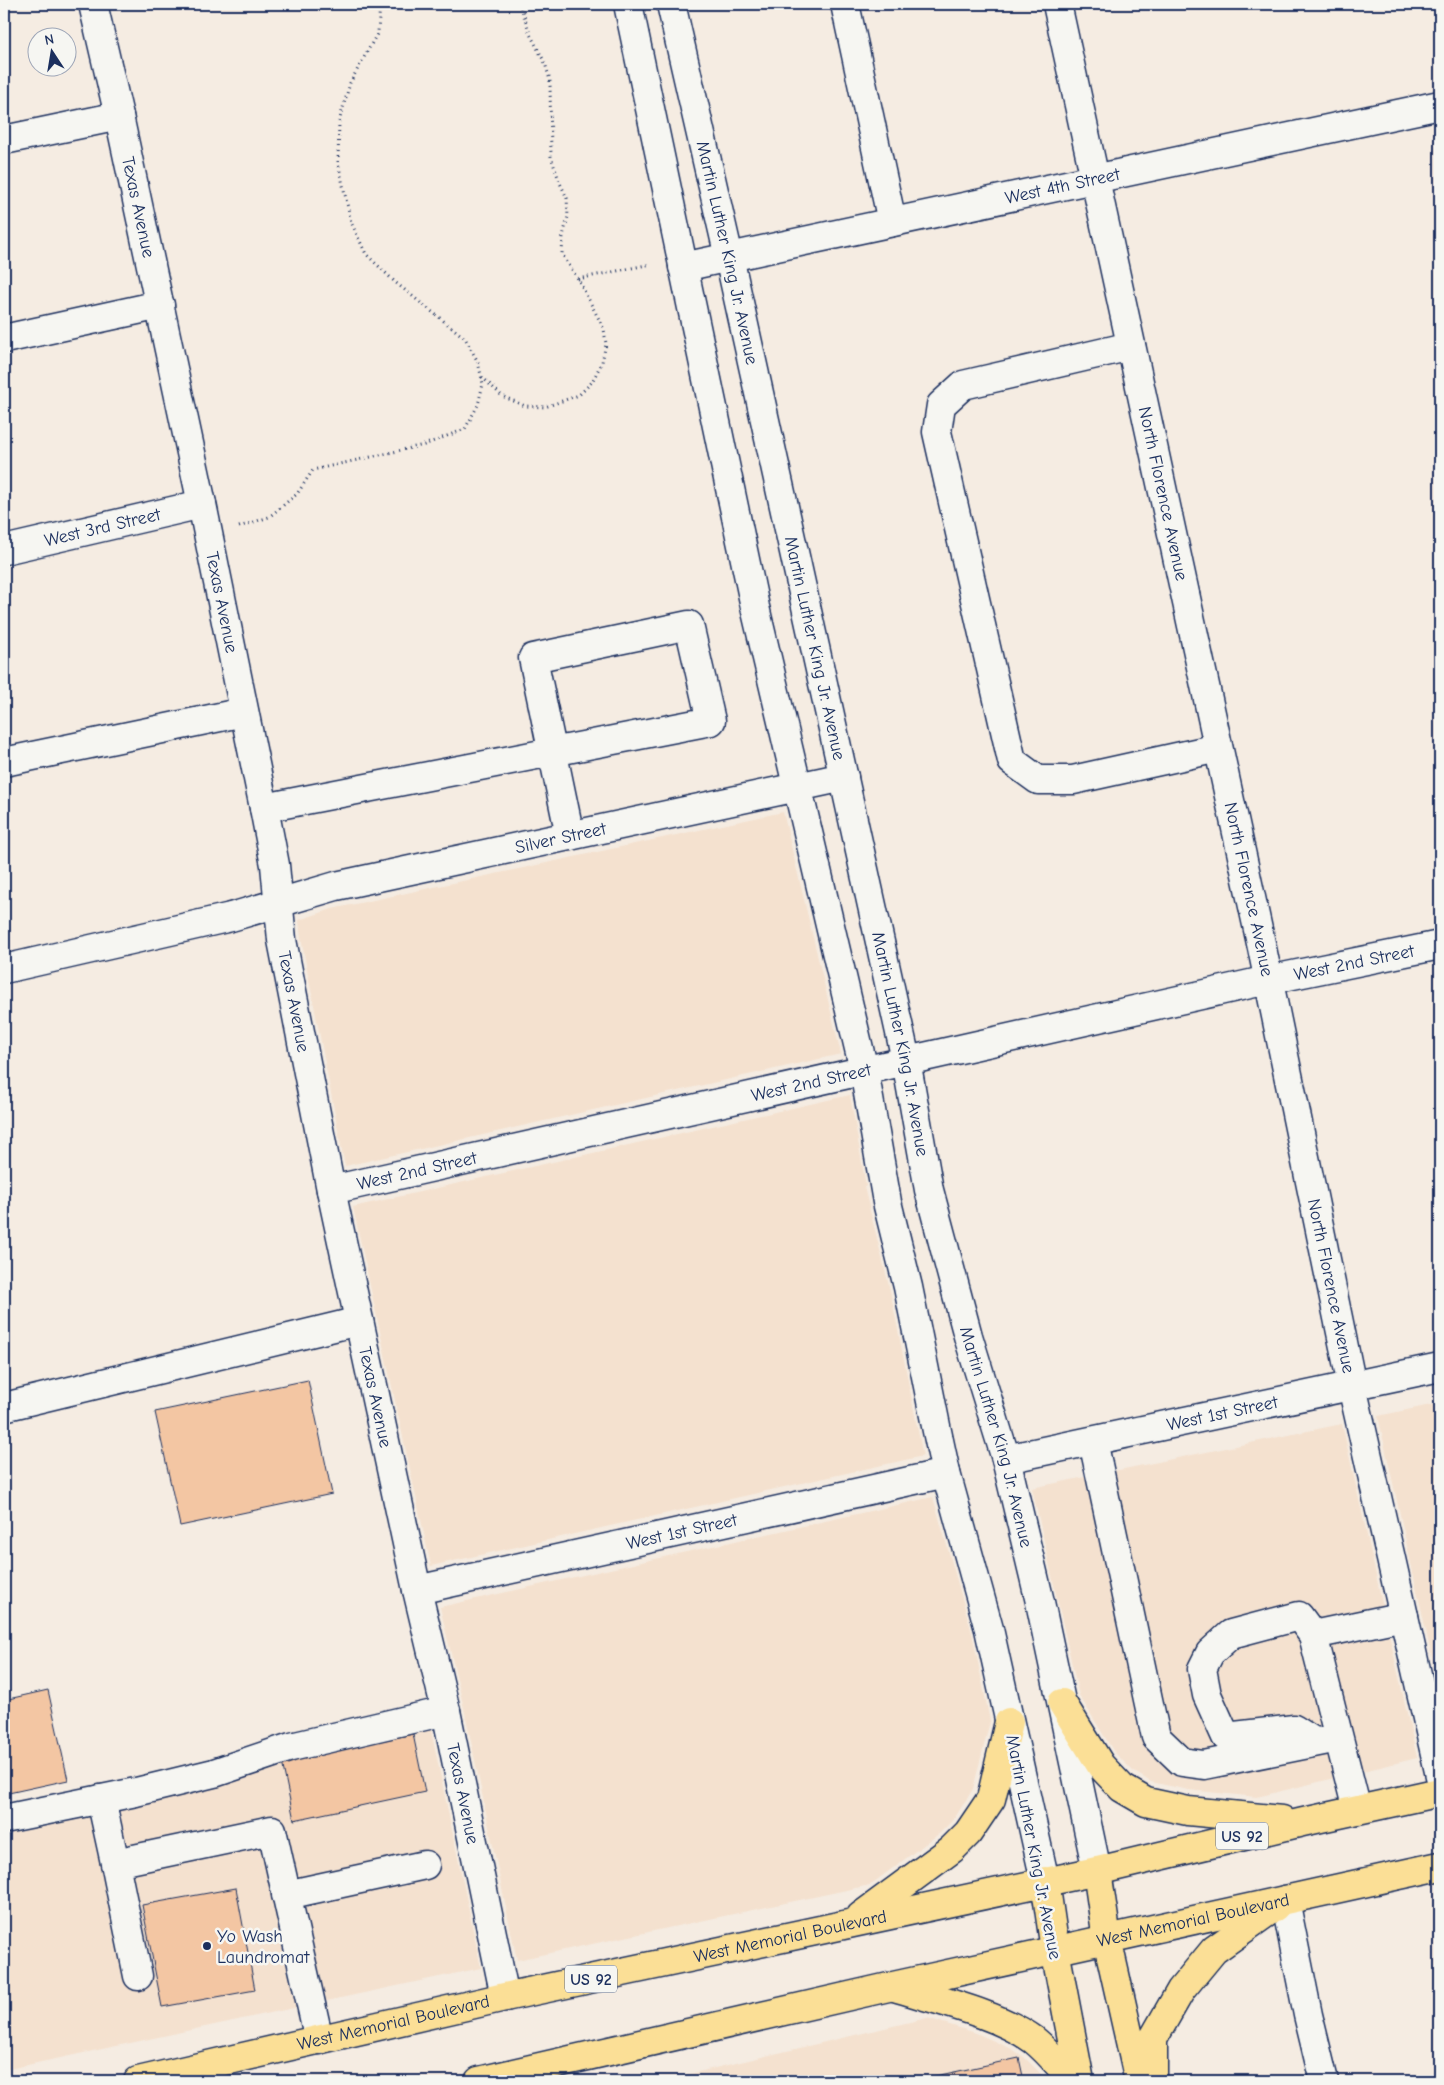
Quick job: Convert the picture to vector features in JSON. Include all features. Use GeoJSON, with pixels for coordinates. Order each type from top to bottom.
{"type":"FeatureCollection","features":[{"type":"Feature","properties":{"kind":"main road"},"geometry":{"type":"LineString","coordinates":[[1062,1703],[1100,1766],[1122,1788],[1146,1802],[1188,1811],[1303,1822]]}},
{"type":"Feature","properties":{"kind":"main road"},"geometry":{"type":"LineString","coordinates":[[852,1923],[952,1849],[968,1833],[990,1799],[1009,1722]]}},
{"type":"Feature","properties":{"kind":"main road","name":"West Memorial Boulevard"},"geometry":{"type":"LineString","coordinates":[[138,2081],[505,1997],[1097,1871],[1303,1822],[1440,1792]]}},
{"type":"Feature","properties":{"kind":"main road","name":"West Memorial Boulevard"},"geometry":{"type":"LineString","coordinates":[[479,2081],[893,1986],[1440,1866]]}},
{"type":"Feature","properties":{"kind":"main road","name":"Martin Luther King Jr. Avenue"},"geometry":{"type":"LineString","coordinates":[[1097,1871],[1107,1939],[1139,2081]]}},
{"type":"Feature","properties":{"kind":"main road","name":"Martin Luther King Jr. Avenue"},"geometry":{"type":"LineString","coordinates":[[1045,1881],[1055,1950],[1080,2081]]}},
{"type":"Feature","properties":{"kind":"main road"},"geometry":{"type":"LineString","coordinates":[[1153,2081],[1153,2040],[1181,1990],[1214,1950],[1285,1900]]}},
{"type":"Feature","properties":{"kind":"main road"},"geometry":{"type":"LineString","coordinates":[[893,1986],[981,2014],[1019,2030],[1035,2041],[1074,2081]]}},
{"type":"Feature","properties":{"kind":"street","name":"Texas Avenue"},"geometry":{"type":"LineString","coordinates":[[93,4],[160,305],[264,808],[275,865],[282,940],[331,1190],[417,1590],[446,1711],[505,1997]]}},
{"type":"Feature","properties":{"kind":"street","name":"Martin Luther King Jr. Avenue"},"geometry":{"type":"LineString","coordinates":[[628,4],[671,265],[753,597],[864,1070],[887,1202],[908,1287],[946,1472],[990,1629],[1045,1881]]}},
{"type":"Feature","properties":{"kind":"street","name":"Martin Luther King Jr. Avenue"},"geometry":{"type":"LineString","coordinates":[[671,4],[729,257],[906,1060],[929,1190],[968,1336],[1006,1459],[1062,1703],[1097,1871]]}},
{"type":"Feature","properties":{"kind":"street"},"geometry":{"type":"LineString","coordinates":[[845,4],[892,222]]}},
{"type":"Feature","properties":{"kind":"street","name":"North Florence Avenue"},"geometry":{"type":"LineString","coordinates":[[1057,4],[1268,980],[1352,1386],[1440,1776]]}},
{"type":"Feature","properties":{"kind":"street","name":"West 4th Street"},"geometry":{"type":"LineString","coordinates":[[671,265],[729,257],[1440,105]]}},
{"type":"Feature","properties":{"kind":"street"},"geometry":{"type":"LineString","coordinates":[[4,140],[119,116]]}},
{"type":"Feature","properties":{"kind":"street"},"geometry":{"type":"LineString","coordinates":[[4,339],[160,305]]}},
{"type":"Feature","properties":{"kind":"street"},"geometry":{"type":"LineString","coordinates":[[1131,346],[963,385],[941,405],[937,432],[1012,760],[1038,780],[1073,780],[1218,748]]}},
{"type":"Feature","properties":{"kind":"street","name":"West 3rd Street"},"geometry":{"type":"LineString","coordinates":[[4,550],[202,504]]}},
{"type":"Feature","properties":{"kind":"street"},"geometry":{"type":"LineString","coordinates":[[264,808],[553,752],[711,721],[689,625],[533,658],[553,752],[570,836]]}},
{"type":"Feature","properties":{"kind":"street"},"geometry":{"type":"LineString","coordinates":[[4,762],[244,712]]}},
{"type":"Feature","properties":{"kind":"street","name":"Silver Street"},"geometry":{"type":"LineString","coordinates":[[279,904],[336,886],[844,777]]}},
{"type":"Feature","properties":{"kind":"street"},"geometry":{"type":"LineString","coordinates":[[4,969],[232,917],[279,904]]}},
{"type":"Feature","properties":{"kind":"street","name":"West 2nd Street"},"geometry":{"type":"LineString","coordinates":[[331,1190],[1268,980],[1440,945]]}},
{"type":"Feature","properties":{"kind":"street"},"geometry":{"type":"LineString","coordinates":[[4,1407],[359,1321]]}},
{"type":"Feature","properties":{"kind":"street","name":"West 1st Street"},"geometry":{"type":"LineString","coordinates":[[1006,1459],[1440,1367]]}},
{"type":"Feature","properties":{"kind":"street"},"geometry":{"type":"LineString","coordinates":[[1093,1441],[1156,1738],[1182,1762],[1204,1766],[1328,1741]]}},
{"type":"Feature","properties":{"kind":"street","name":"West 1st Street"},"geometry":{"type":"LineString","coordinates":[[417,1590],[946,1472]]}},
{"type":"Feature","properties":{"kind":"street"},"geometry":{"type":"LineString","coordinates":[[1328,1741],[1294,1729],[1226,1737],[1207,1695],[1202,1669],[1210,1653],[1231,1634],[1299,1616],[1313,1635],[1328,1741],[1356,1810]]}},
{"type":"Feature","properties":{"kind":"street"},"geometry":{"type":"LineString","coordinates":[[1313,1635],[1404,1616]]}},
{"type":"Feature","properties":{"kind":"street"},"geometry":{"type":"LineString","coordinates":[[4,1819],[214,1773],[291,1747],[446,1711]]}},
{"type":"Feature","properties":{"kind":"street"},"geometry":{"type":"LineString","coordinates":[[101,1799],[138,1976]]}},
{"type":"Feature","properties":{"kind":"street"},"geometry":{"type":"LineString","coordinates":[[115,1863],[272,1830],[319,2040]]}},
{"type":"Feature","properties":{"kind":"street"},"geometry":{"type":"LineString","coordinates":[[286,1895],[425,1865]]}},
{"type":"Feature","properties":{"kind":"street"},"geometry":{"type":"LineString","coordinates":[[1285,1900],[1308,2015],[1324,2081]]}},
{"type":"Feature","properties":{"kind":"path"},"geometry":{"type":"LineString","coordinates":[[236,528],[269,517],[297,494],[313,470],[424,445],[465,429],[478,405],[483,384],[482,376],[478,362],[465,338],[396,284],[366,254],[351,222],[338,162],[339,122],[350,83],[378,32],[380,4]]}},
{"type":"Feature","properties":{"kind":"path"},"geometry":{"type":"LineString","coordinates":[[482,376],[502,396],[525,406],[545,407],[579,395],[592,382],[602,362],[606,344],[604,329],[578,279],[562,254],[563,236],[568,216],[567,198],[552,157],[550,80],[545,63],[530,34],[520,4]]}},
{"type":"Feature","properties":{"kind":"path"},"geometry":{"type":"LineString","coordinates":[[578,279],[671,265]]}},
{"type":"Feature","properties":{"kind":"shaded area"},"geometry":{"type":"Polygon","coordinates":[[[783,812],[841,1054],[345,1166],[299,920],[332,909],[783,812]]]}},
{"type":"Feature","properties":{"kind":"shaded area"},"geometry":{"type":"Polygon","coordinates":[[[850,1095],[866,1186],[864,1187],[890,1290],[923,1456],[431,1566],[353,1207],[850,1095]]]}},
{"type":"Feature","properties":{"kind":"shaded area"},"geometry":{"type":"Polygon","coordinates":[[[1440,1403],[1440,1693],[1378,1416],[1440,1403]]]}},
{"type":"Feature","properties":{"kind":"shaded area"},"geometry":{"type":"Polygon","coordinates":[[[1342,1424],[1417,1758],[1257,1797],[1189,1790],[1151,1782],[1133,1771],[1114,1752],[1079,1695],[1032,1488],[1342,1424]]]}},
{"type":"Feature","properties":{"kind":"shaded area"},"geometry":{"type":"Polygon","coordinates":[[[933,1497],[972,1633],[990,1721],[973,1789],[954,1819],[940,1833],[870,1885],[517,1960],[464,1708],[440,1607],[933,1497]]]}},
{"type":"Feature","properties":{"kind":"shaded area"},"geometry":{"type":"Polygon","coordinates":[[[428,1716],[481,1968],[4,2070],[4,1817],[428,1716]]]}},
{"type":"Feature","properties":{"kind":"shaded area"},"geometry":{"type":"Polygon","coordinates":[[[927,2018],[976,2033],[1012,2049],[1024,2057],[1048,2081],[660,2081],[927,2018]]]}},
{"type":"Feature","properties":{"kind":"building"},"geometry":{"type":"Polygon","coordinates":[[[308,1380],[332,1494],[180,1526],[155,1412],[308,1380]]]}},
{"type":"Feature","properties":{"kind":"building"},"geometry":{"type":"Polygon","coordinates":[[[48,1690],[68,1780],[4,1794],[4,1700],[48,1690]]]}},
{"type":"Feature","properties":{"kind":"building"},"geometry":{"type":"Polygon","coordinates":[[[413,1734],[425,1792],[294,1820],[282,1762],[413,1734]]]}},
{"type":"Feature","properties":{"kind":"building"},"geometry":{"type":"Polygon","coordinates":[[[236,1888],[255,1990],[162,2007],[142,1905],[236,1888]]]}},
{"type":"Feature","properties":{"kind":"building"},"geometry":{"type":"Polygon","coordinates":[[[1019,2058],[1024,2081],[931,2081],[931,2077],[1019,2058]]]}},
{"type":"Feature","properties":{"kind":"place","name":"Yo Wash Laundromat"},"geometry":{"type":"Point","coordinates":[207,1946]}}]}
